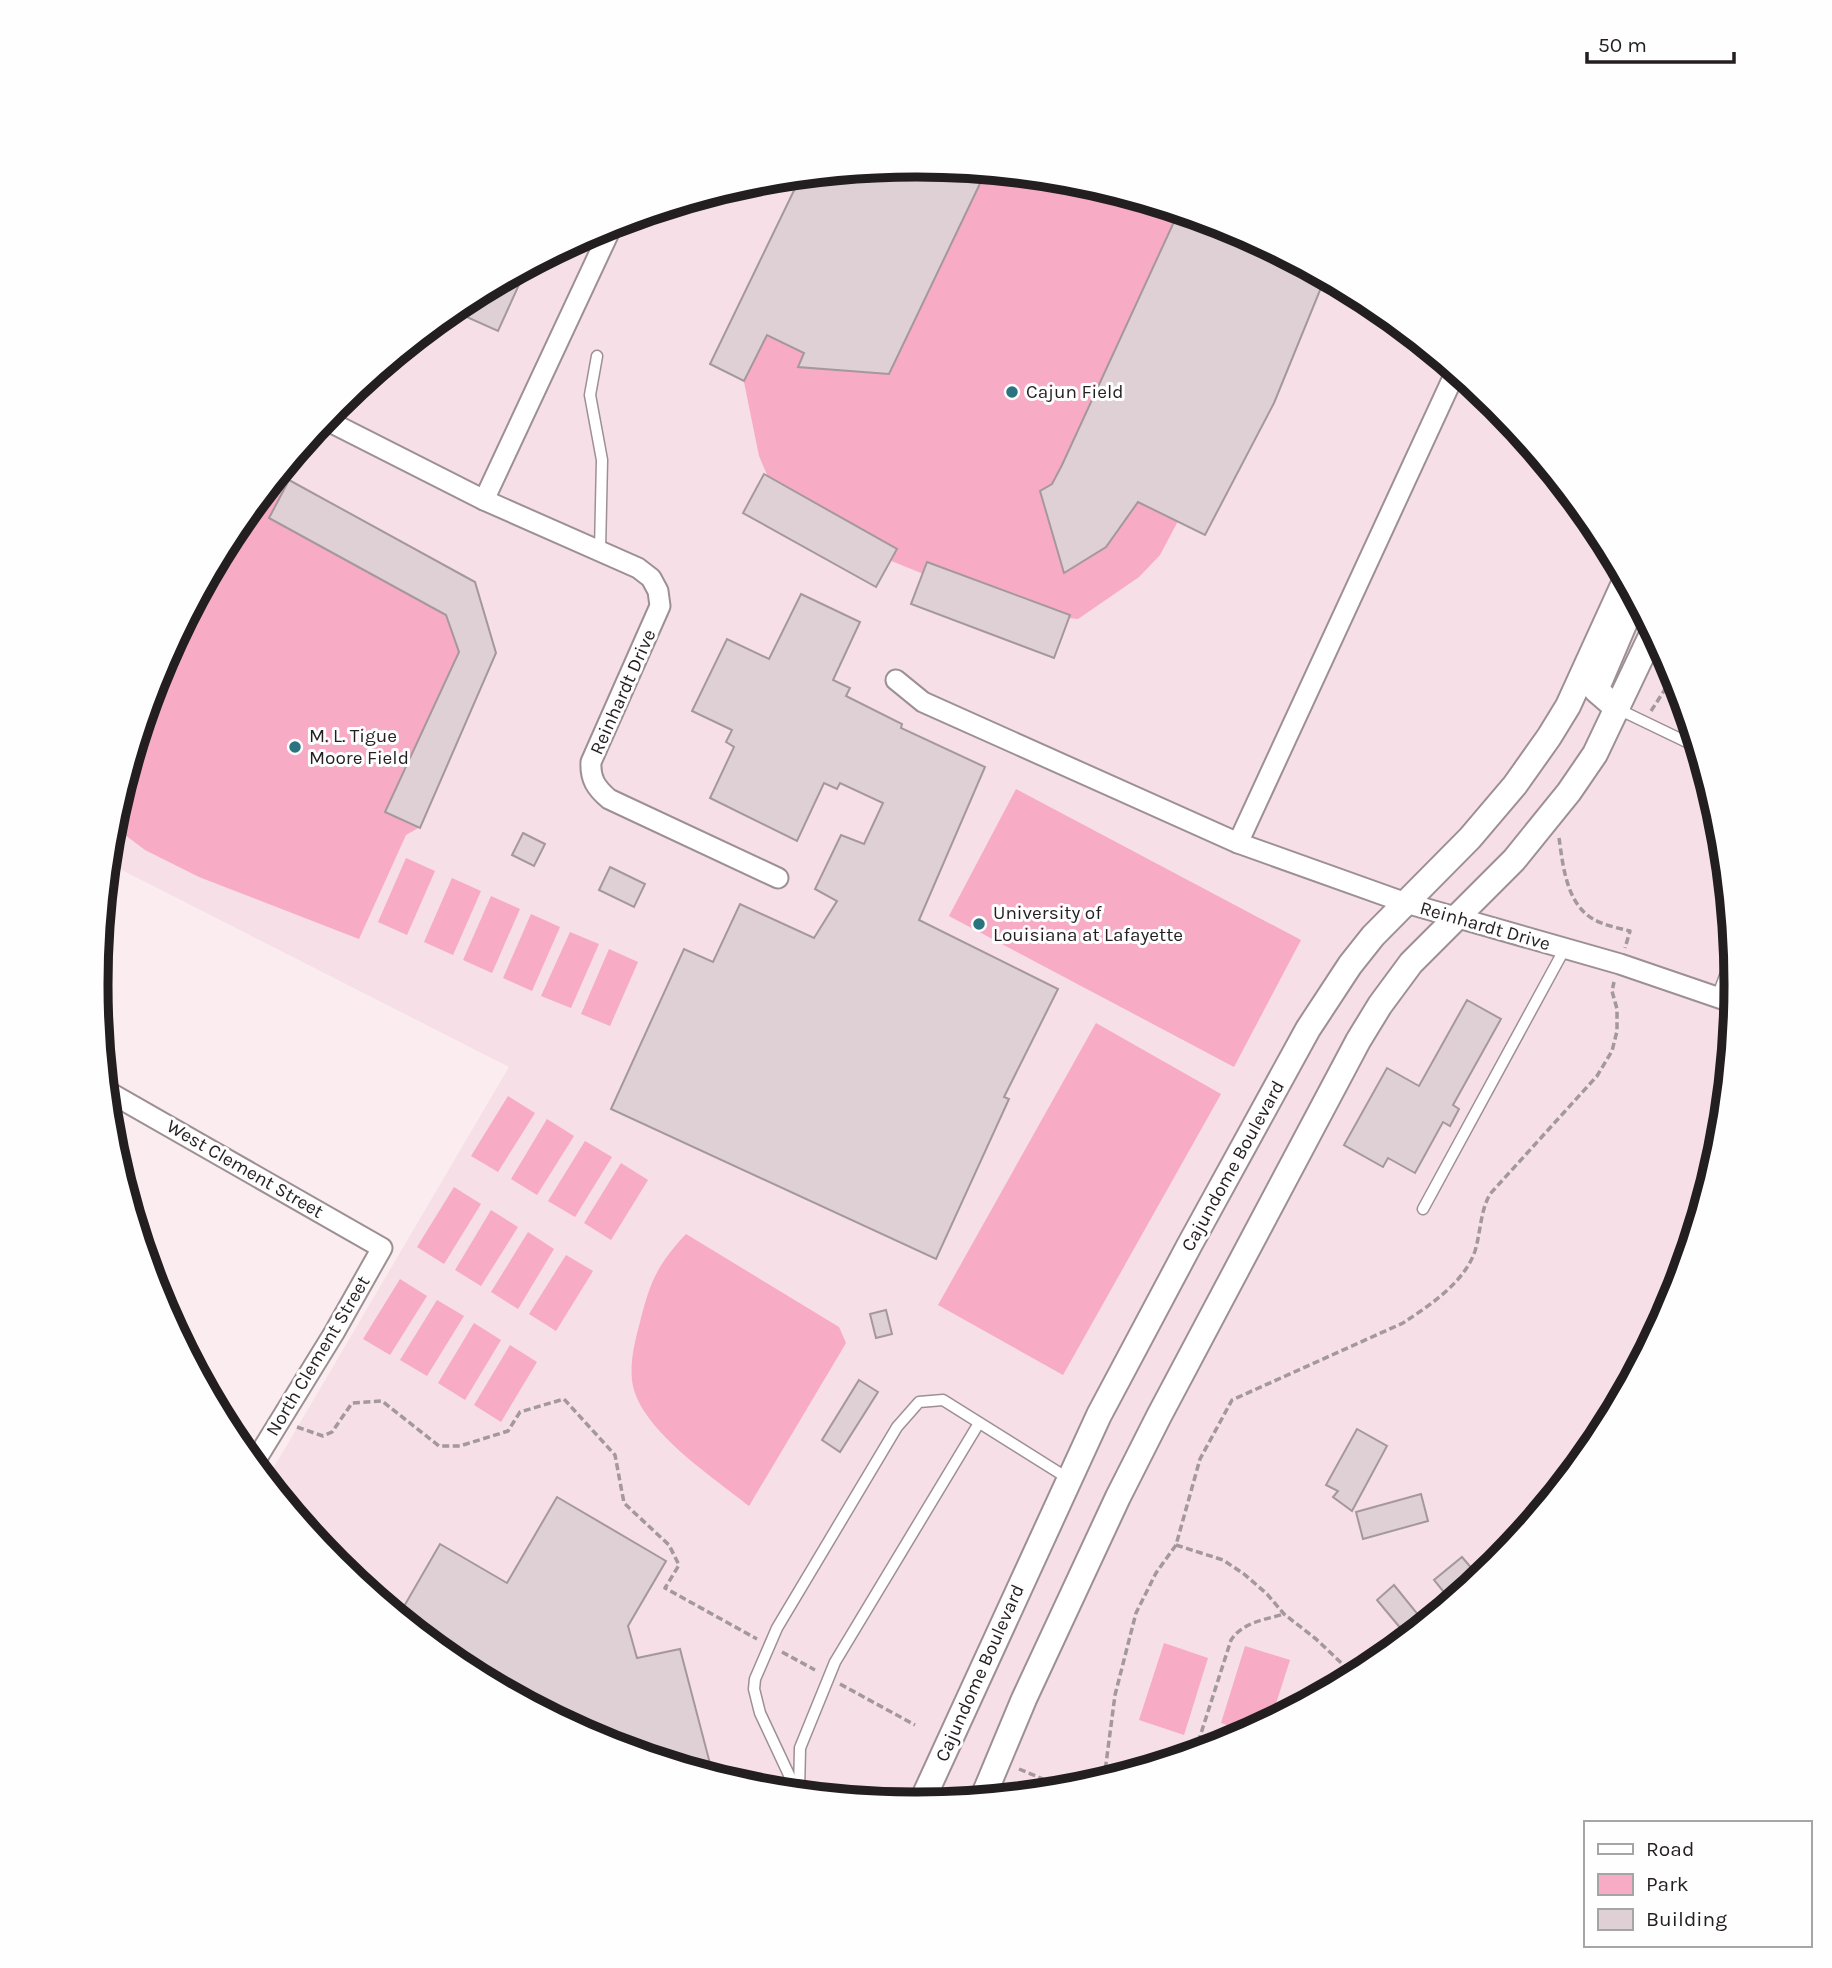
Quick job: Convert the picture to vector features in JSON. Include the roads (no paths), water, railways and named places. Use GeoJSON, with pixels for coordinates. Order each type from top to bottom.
{"type":"FeatureCollection","features":[{"type":"Feature","properties":{"kind":"street"},"geometry":{"type":"LineString","coordinates":[[484,500],[605,239]]}},
{"type":"Feature","properties":{"kind":"street"},"geometry":{"type":"LineString","coordinates":[[1238,843],[1452,381]]}},
{"type":"Feature","properties":{"kind":"street","name":"Reinhardt Drive"},"geometry":{"type":"LineString","coordinates":[[335,424],[484,500],[645,572],[658,591],[660,606],[591,762],[592,780],[609,799],[778,878]]}},
{"type":"Feature","properties":{"kind":"street","name":"Cajundome Boulevard"},"geometry":{"type":"LineString","coordinates":[[926,1792],[1100,1415],[1308,1029],[1350,965],[1373,936],[1470,838],[1515,785],[1568,706],[1621,591]]}},
{"type":"Feature","properties":{"kind":"street"},"geometry":{"type":"LineString","coordinates":[[1618,709],[1596,690],[1631,609]]}},
{"type":"Feature","properties":{"kind":"street"},"geometry":{"type":"LineString","coordinates":[[987,1788],[1024,1699],[1158,1416],[1345,1064],[1380,1005],[1411,963],[1543,828],[1595,754],[1648,644]]}},
{"type":"Feature","properties":{"kind":"street","name":"Reinhardt Drive"},"geometry":{"type":"LineString","coordinates":[[896,680],[923,702],[1238,843],[1406,903],[1620,964],[1723,999]]}},
{"type":"Feature","properties":{"kind":"street","name":"West Clement Street"},"geometry":{"type":"LineString","coordinates":[[116,1096],[382,1248]]}},
{"type":"Feature","properties":{"kind":"street","name":"North Clement Street"},"geometry":{"type":"LineString","coordinates":[[260,1454],[334,1333],[382,1248]]}},
{"type":"Feature","properties":{"kind":"lane"},"geometry":{"type":"LineString","coordinates":[[597,356],[590,395],[602,460],[600,550]]}},
{"type":"Feature","properties":{"kind":"lane"},"geometry":{"type":"LineString","coordinates":[[1618,709],[1686,742]]}},
{"type":"Feature","properties":{"kind":"lane"},"geometry":{"type":"LineString","coordinates":[[1423,1209],[1564,950]]}},
{"type":"Feature","properties":{"kind":"lane"},"geometry":{"type":"LineString","coordinates":[[793,1782],[760,1713],[754,1689],[755,1679],[777,1628],[897,1427],[919,1402],[943,1400],[1069,1480]]}},
{"type":"Feature","properties":{"kind":"lane"},"geometry":{"type":"LineString","coordinates":[[798,1783],[800,1748],[835,1661],[979,1423]]}},
{"type":"Feature","properties":{"kind":"place","name":"Cajun Field"},"geometry":{"type":"Point","coordinates":[1012,392]}},
{"type":"Feature","properties":{"kind":"place","name":"M. L. Tigue Moore Field"},"geometry":{"type":"Point","coordinates":[295,747]}},
{"type":"Feature","properties":{"kind":"place","name":"University of Louisiana at Lafayette"},"geometry":{"type":"Point","coordinates":[979,924]}}]}
